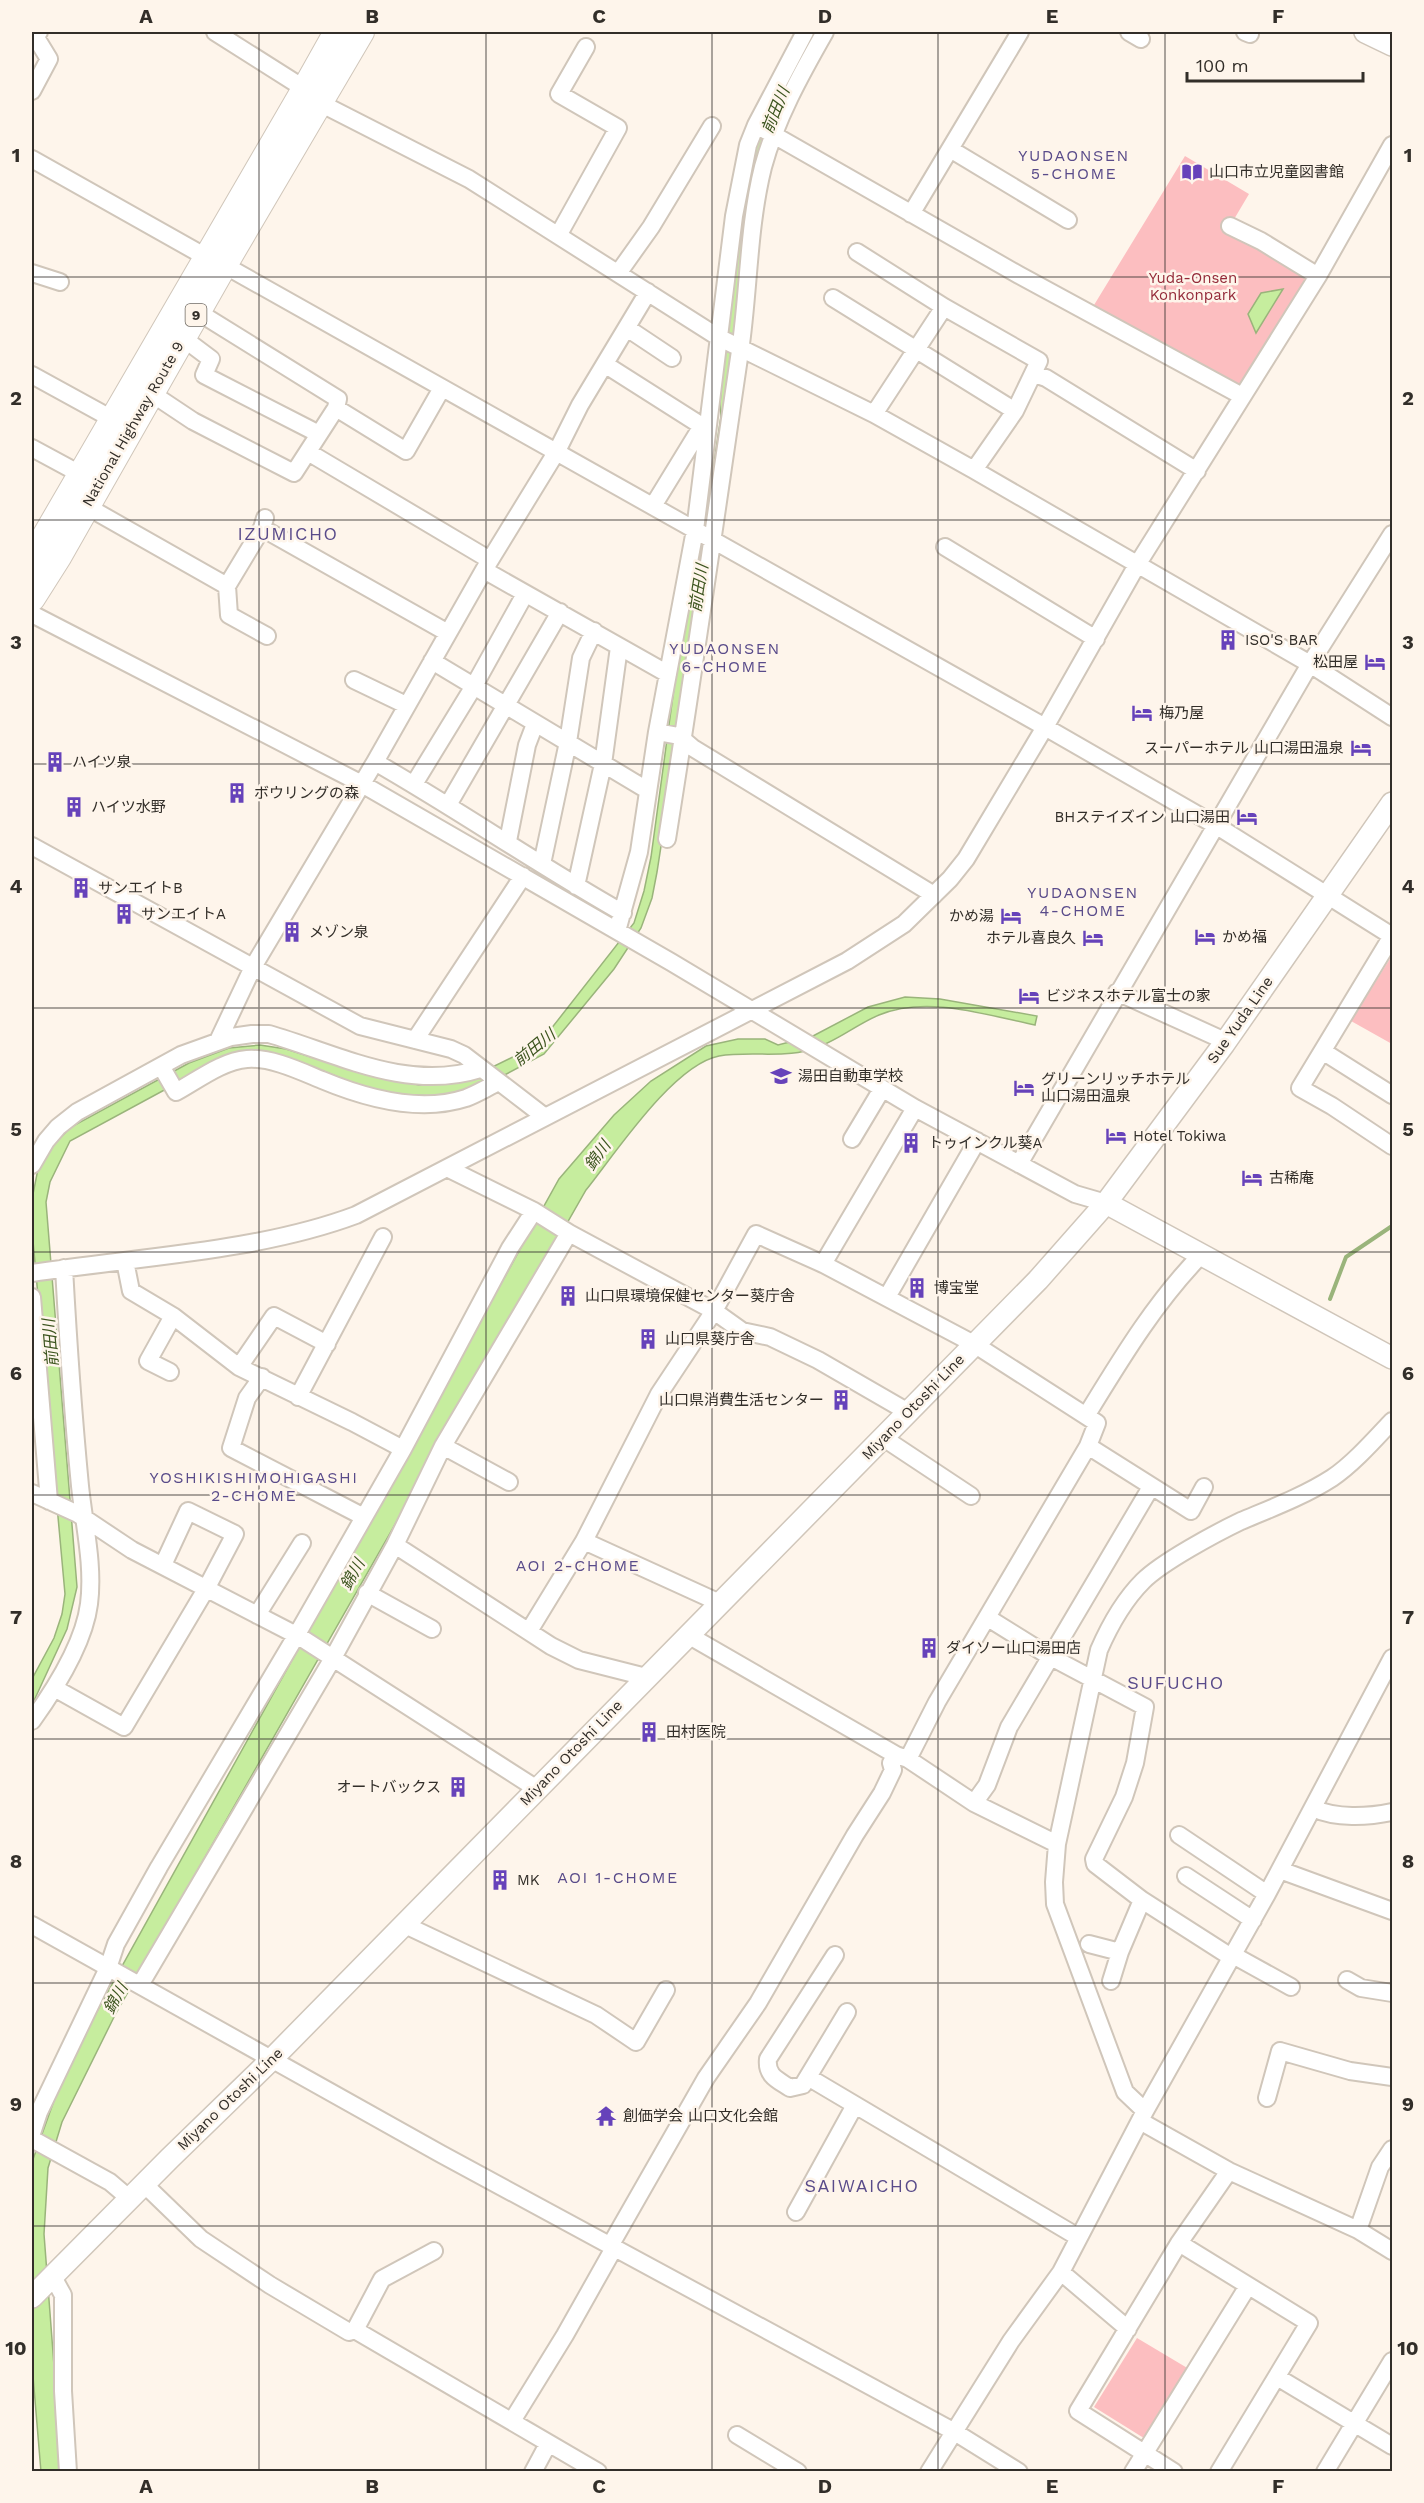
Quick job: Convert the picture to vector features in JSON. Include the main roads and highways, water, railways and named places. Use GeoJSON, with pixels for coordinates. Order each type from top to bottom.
{"type":"FeatureCollection","features":[{"type":"Feature","properties":{"kind":"highway","name":"National Highway Route 9"},"geometry":{"type":"LineString","coordinates":[[313,96],[337,32]]}},
{"type":"Feature","properties":{"kind":"highway","name":"National Highway Route 9"},"geometry":{"type":"LineString","coordinates":[[32,559],[114,420],[215,261],[313,96],[361,32]]}},
{"type":"Feature","properties":{"kind":"highway","name":"National Highway Route 9"},"geometry":{"type":"LineString","coordinates":[[32,597],[58,557],[198,312],[215,261]]}},
{"type":"Feature","properties":{"kind":"main road"},"geometry":{"type":"LineString","coordinates":[[1367,32],[1392,45]]}},
{"type":"Feature","properties":{"kind":"main road","name":"Sue Yuda Line"},"geometry":{"type":"LineString","coordinates":[[1106,1203],[1225,1041],[1392,803]]}},
{"type":"Feature","properties":{"kind":"main road"},"geometry":{"type":"LineString","coordinates":[[1106,1203],[1392,1358]]}},
{"type":"Feature","properties":{"kind":"main road","name":"Miyano Otoshi Line"},"geometry":{"type":"LineString","coordinates":[[32,2298],[271,2060],[1038,1280],[1106,1203]]}},
{"type":"Feature","properties":{"kind":"water","name":"前田川"},"geometry":{"type":"Polygon","coordinates":[[[811,32],[818,32],[782,97],[734,374],[657,872],[652,898],[641,928],[614,969],[544,1054],[478,1089],[451,1097],[393,1094],[363,1087],[323,1071],[248,1055],[168,1088],[70,1141],[50,1182],[46,1202],[77,1587],[67,1629],[32,1705],[32,1679],[54,1638],[62,1614],[65,1594],[32,1230],[32,1199],[38,1169],[54,1144],[71,1127],[189,1063],[229,1048],[260,1045],[286,1049],[346,1068],[419,1085],[466,1080],[517,1055],[547,1034],[634,923],[651,857],[677,666],[700,555],[721,416],[727,319],[752,149],[811,32]]]}},
{"type":"Feature","properties":{"kind":"water"},"geometry":{"type":"Polygon","coordinates":[[[1283,289],[1256,333],[1248,314],[1261,293],[1283,289]]]}},
{"type":"Feature","properties":{"kind":"water","name":"錦川"},"geometry":{"type":"Polygon","coordinates":[[[905,997],[940,999],[1037,1016],[1035,1025],[957,1009],[917,1007],[897,1009],[879,1015],[828,1043],[810,1050],[787,1054],[719,1056],[701,1063],[664,1093],[586,1190],[115,2015],[62,2122],[48,2168],[44,2234],[62,2471],[41,2472],[32,2364],[32,2162],[66,2067],[559,1179],[614,1115],[651,1081],[706,1046],[738,1039],[765,1039],[778,1045],[813,1036],[868,1007],[905,997]]]}},
{"type":"Feature","properties":{"kind":"waterway"},"geometry":{"type":"LineString","coordinates":[[1330,1299],[1346,1257],[1392,1226]]}},
{"type":"Feature","properties":{"kind":"place","name":"山口市立児童図書館"},"geometry":{"type":"Point","coordinates":[1192,172]}},
{"type":"Feature","properties":{"kind":"place","name":"ISO'S BAR"},"geometry":{"type":"Point","coordinates":[1228,640]}},
{"type":"Feature","properties":{"kind":"place","name":"松田屋"},"geometry":{"type":"Point","coordinates":[1375,662]}},
{"type":"Feature","properties":{"kind":"place","name":"梅乃屋"},"geometry":{"type":"Point","coordinates":[1142,713]}},
{"type":"Feature","properties":{"kind":"place","name":"スーパーホテル 山口湯田温泉"},"geometry":{"type":"Point","coordinates":[1361,748]}},
{"type":"Feature","properties":{"kind":"place","name":"ハイツ泉"},"geometry":{"type":"Point","coordinates":[55,762]}},
{"type":"Feature","properties":{"kind":"place","name":"ボウリングの森"},"geometry":{"type":"Point","coordinates":[237,793]}},
{"type":"Feature","properties":{"kind":"place","name":"ハイツ水野"},"geometry":{"type":"Point","coordinates":[74,807]}},
{"type":"Feature","properties":{"kind":"place","name":"BHステイズイン 山口湯田"},"geometry":{"type":"Point","coordinates":[1247,817]}},
{"type":"Feature","properties":{"kind":"place","name":"サンエイトB"},"geometry":{"type":"Point","coordinates":[81,888]}},
{"type":"Feature","properties":{"kind":"place","name":"サンエイトA"},"geometry":{"type":"Point","coordinates":[124,914]}},
{"type":"Feature","properties":{"kind":"place","name":"かめ湯"},"geometry":{"type":"Point","coordinates":[1011,916]}},
{"type":"Feature","properties":{"kind":"place","name":"メゾン泉"},"geometry":{"type":"Point","coordinates":[292,932]}},
{"type":"Feature","properties":{"kind":"place","name":"かめ福"},"geometry":{"type":"Point","coordinates":[1205,937]}},
{"type":"Feature","properties":{"kind":"place","name":"ホテル喜良久"},"geometry":{"type":"Point","coordinates":[1093,938]}},
{"type":"Feature","properties":{"kind":"place","name":"ビジネスホテル富士の家"},"geometry":{"type":"Point","coordinates":[1029,996]}},
{"type":"Feature","properties":{"kind":"place","name":"湯田自動車学校"},"geometry":{"type":"Point","coordinates":[781,1076]}},
{"type":"Feature","properties":{"kind":"place","name":"グリーンリッチホテル 山口湯田温泉"},"geometry":{"type":"Point","coordinates":[1024,1088]}},
{"type":"Feature","properties":{"kind":"place","name":"Hotel Tokiwa"},"geometry":{"type":"Point","coordinates":[1116,1136]}},
{"type":"Feature","properties":{"kind":"place","name":"トゥインクル葵A"},"geometry":{"type":"Point","coordinates":[911,1143]}},
{"type":"Feature","properties":{"kind":"place","name":"古稀庵"},"geometry":{"type":"Point","coordinates":[1252,1178]}},
{"type":"Feature","properties":{"kind":"place","name":"博宝堂"},"geometry":{"type":"Point","coordinates":[917,1288]}},
{"type":"Feature","properties":{"kind":"place","name":"山口県環境保健センター葵庁舎"},"geometry":{"type":"Point","coordinates":[568,1296]}},
{"type":"Feature","properties":{"kind":"place","name":"山口県葵庁舎"},"geometry":{"type":"Point","coordinates":[648,1339]}},
{"type":"Feature","properties":{"kind":"place","name":"山口県消費生活センター"},"geometry":{"type":"Point","coordinates":[841,1400]}},
{"type":"Feature","properties":{"kind":"place","name":"ダイソー山口湯田店"},"geometry":{"type":"Point","coordinates":[929,1648]}},
{"type":"Feature","properties":{"kind":"place","name":"田村医院"},"geometry":{"type":"Point","coordinates":[649,1732]}},
{"type":"Feature","properties":{"kind":"place","name":"オートバックス"},"geometry":{"type":"Point","coordinates":[458,1787]}},
{"type":"Feature","properties":{"kind":"place","name":"MK"},"geometry":{"type":"Point","coordinates":[500,1880]}},
{"type":"Feature","properties":{"kind":"place","name":"創価学会 山口文化会館"},"geometry":{"type":"Point","coordinates":[606,2116]}},
{"type":"Feature","properties":{"kind":"district","name":"YUDAONSEN 5-CHOME"},"geometry":{"type":"Point","coordinates":[1074,164]}},
{"type":"Feature","properties":{"kind":"district","name":"IZUMICHO"},"geometry":{"type":"Point","coordinates":[288,534]}},
{"type":"Feature","properties":{"kind":"district","name":"YUDAONSEN 6-CHOME"},"geometry":{"type":"Point","coordinates":[725,657]}},
{"type":"Feature","properties":{"kind":"district","name":"YUDAONSEN 4-CHOME"},"geometry":{"type":"Point","coordinates":[1083,901]}},
{"type":"Feature","properties":{"kind":"district","name":"YOSHIKISHIMOHIGASHI 2-CHOME"},"geometry":{"type":"Point","coordinates":[254,1486]}},
{"type":"Feature","properties":{"kind":"district","name":"AOI 2-CHOME"},"geometry":{"type":"Point","coordinates":[578,1565]}},
{"type":"Feature","properties":{"kind":"district","name":"SUFUCHO"},"geometry":{"type":"Point","coordinates":[1176,1683]}},
{"type":"Feature","properties":{"kind":"district","name":"AOI 1-CHOME"},"geometry":{"type":"Point","coordinates":[618,1877]}},
{"type":"Feature","properties":{"kind":"district","name":"SAIWAICHO"},"geometry":{"type":"Point","coordinates":[862,2186]}},
{"type":"Feature","properties":{"kind":"park label","name":"Yuda-Onsen Konkonpark"},"geometry":{"type":"Point","coordinates":[1193,286]}}]}
